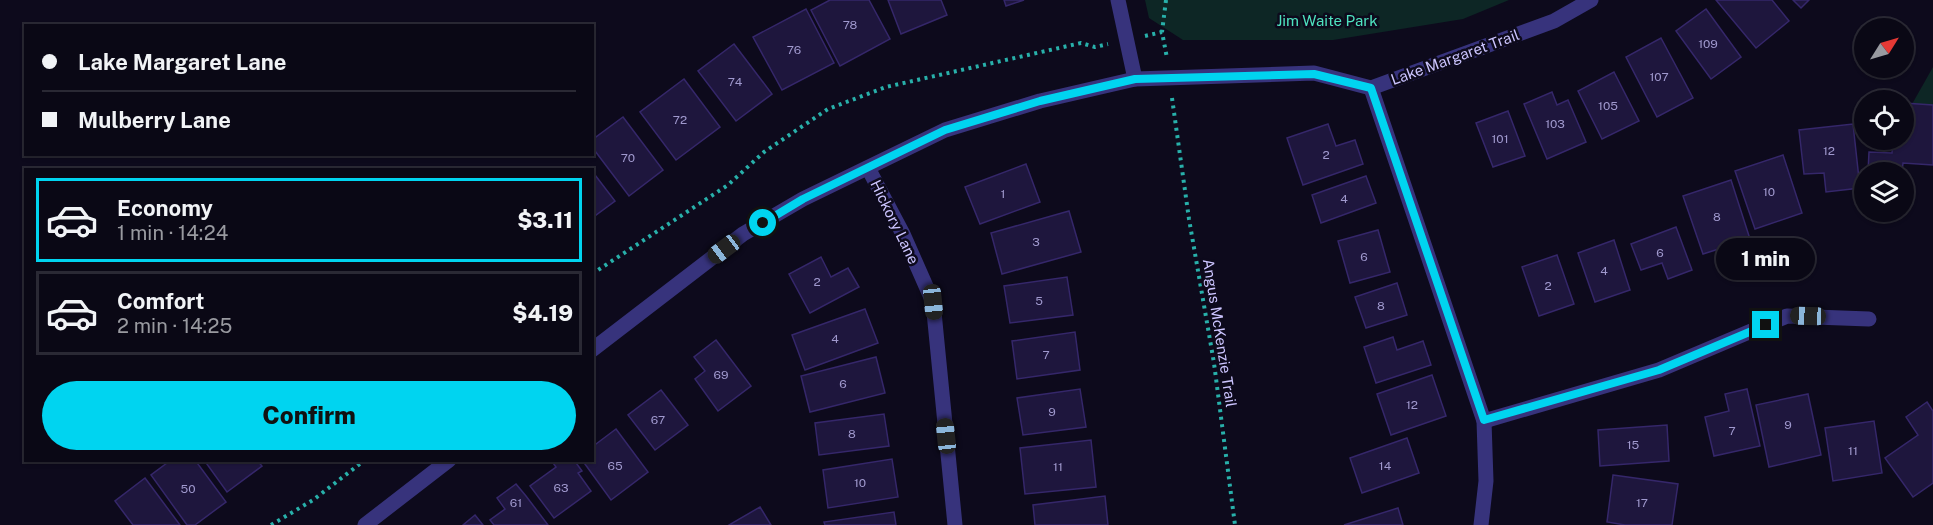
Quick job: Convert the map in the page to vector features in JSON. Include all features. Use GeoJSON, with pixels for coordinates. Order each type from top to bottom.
{"type":"FeatureCollection","features":[{"type":"Feature","properties":{"kind":"street"},"geometry":{"type":"LineString","coordinates":[[1118,0],[1135,79]]}},
{"type":"Feature","properties":{"kind":"street","name":"Lake Margaret Trail"},"geometry":{"type":"LineString","coordinates":[[594,348],[743,234],[803,199],[945,130],[1040,101],[1135,79],[1314,74],[1371,88],[1554,21],[1591,0]]}},
{"type":"Feature","properties":{"kind":"street"},"geometry":{"type":"LineString","coordinates":[[1371,88],[1484,420],[1485,481],[1481,525]]}},
{"type":"Feature","properties":{"kind":"street","name":"Hickory Lane"},"geometry":{"type":"LineString","coordinates":[[868,168],[903,234],[933,302],[955,525]]}},
{"type":"Feature","properties":{"kind":"street"},"geometry":{"type":"LineString","coordinates":[[1484,420],[1659,370],[1787,316],[1869,319]]}},
{"type":"Feature","properties":{"kind":"street"},"geometry":{"type":"LineString","coordinates":[[365,525],[446,462]]}},
{"type":"Feature","properties":{"kind":"path"},"geometry":{"type":"LineString","coordinates":[[594,273],[728,185],[764,152],[828,109],[886,87],[1081,42],[1095,47],[1162,33]]}},
{"type":"Feature","properties":{"kind":"path","name":"Angus McKenzie Trail"},"geometry":{"type":"LineString","coordinates":[[1177,144],[1214,363],[1235,525]]}},
{"type":"Feature","properties":{"kind":"path"},"geometry":{"type":"LineString","coordinates":[[271,525],[313,500],[362,462]]}},
{"type":"Feature","properties":{"kind":"green space","name":"Jim Waite Park"},"geometry":{"type":"Polygon","coordinates":[[[1145,0],[1509,0],[1463,19],[1333,40],[1183,40],[1149,18],[1145,0]]]}},
{"type":"Feature","properties":{"kind":"green space"},"geometry":{"type":"Polygon","coordinates":[[[1933,67],[1933,136],[1914,110],[1914,101],[1933,67]]]}},
{"type":"Feature","properties":{"kind":"building"},"geometry":{"type":"Polygon","coordinates":[[[830,0],[869,0],[890,39],[840,66],[811,10],[830,0]]]}},
{"type":"Feature","properties":{"kind":"building"},"geometry":{"type":"Polygon","coordinates":[[[888,0],[941,0],[947,15],[901,34],[888,0]]]}},
{"type":"Feature","properties":{"kind":"building"},"geometry":{"type":"Polygon","coordinates":[[[1004,0],[1024,0],[1006,6],[1004,0]]]}},
{"type":"Feature","properties":{"kind":"building"},"geometry":{"type":"Polygon","coordinates":[[[1716,0],[1772,0],[1789,21],[1756,48],[1716,0]]]}},
{"type":"Feature","properties":{"kind":"building"},"geometry":{"type":"Polygon","coordinates":[[[1793,0],[1809,0],[1801,8],[1793,0]]]}},
{"type":"Feature","properties":{"kind":"building"},"geometry":{"type":"Polygon","coordinates":[[[806,9],[834,63],[782,90],[753,37],[806,9]]]}},
{"type":"Feature","properties":{"kind":"building"},"geometry":{"type":"Polygon","coordinates":[[[1706,9],[1741,57],[1711,79],[1676,31],[1706,9]]]}},
{"type":"Feature","properties":{"kind":"building"},"geometry":{"type":"Polygon","coordinates":[[[1661,38],[1693,98],[1657,117],[1626,57],[1661,38]]]}},
{"type":"Feature","properties":{"kind":"building"},"geometry":{"type":"Polygon","coordinates":[[[734,44],[772,94],[736,121],[698,71],[734,44]]]}},
{"type":"Feature","properties":{"kind":"building"},"geometry":{"type":"Polygon","coordinates":[[[1614,72],[1639,121],[1602,139],[1578,91],[1614,72]]]}},
{"type":"Feature","properties":{"kind":"building"},"geometry":{"type":"Polygon","coordinates":[[[684,79],[720,127],[676,160],[640,112],[684,79]]]}},
{"type":"Feature","properties":{"kind":"building"},"geometry":{"type":"Polygon","coordinates":[[[1552,92],[1557,105],[1568,100],[1586,142],[1547,159],[1524,104],[1552,92]]]}},
{"type":"Feature","properties":{"kind":"building"},"geometry":{"type":"Polygon","coordinates":[[[1914,104],[1933,105],[1933,165],[1914,162],[1868,162],[1869,152],[1892,153],[1892,150],[1914,150],[1914,104]]]}},
{"type":"Feature","properties":{"kind":"building"},"geometry":{"type":"Polygon","coordinates":[[[1508,111],[1525,156],[1493,167],[1476,123],[1508,111]]]}},
{"type":"Feature","properties":{"kind":"building"},"geometry":{"type":"Polygon","coordinates":[[[623,117],[663,170],[629,196],[594,150],[594,139],[623,117]]]}},
{"type":"Feature","properties":{"kind":"building"},"geometry":{"type":"Polygon","coordinates":[[[1328,124],[1336,146],[1355,140],[1363,164],[1303,185],[1287,138],[1328,124]]]}},
{"type":"Feature","properties":{"kind":"building"},"geometry":{"type":"Polygon","coordinates":[[[1853,124],[1854,150],[1857,162],[1854,162],[1854,189],[1826,192],[1824,173],[1804,174],[1799,130],[1853,124]]]}},
{"type":"Feature","properties":{"kind":"building"},"geometry":{"type":"Polygon","coordinates":[[[1783,155],[1802,213],[1755,229],[1735,171],[1783,155]]]}},
{"type":"Feature","properties":{"kind":"building"},"geometry":{"type":"Polygon","coordinates":[[[1026,164],[1040,202],[980,224],[965,187],[1026,164]]]}},
{"type":"Feature","properties":{"kind":"building"},"geometry":{"type":"Polygon","coordinates":[[[594,174],[615,201],[594,217],[594,174]]]}},
{"type":"Feature","properties":{"kind":"building"},"geometry":{"type":"Polygon","coordinates":[[[1366,176],[1376,203],[1321,223],[1312,195],[1366,176]]]}},
{"type":"Feature","properties":{"kind":"building"},"geometry":{"type":"Polygon","coordinates":[[[1731,180],[1750,239],[1703,254],[1683,196],[1731,180]]]}},
{"type":"Feature","properties":{"kind":"building"},"geometry":{"type":"Polygon","coordinates":[[[1069,211],[1081,252],[1002,274],[991,233],[1069,211]]]}},
{"type":"Feature","properties":{"kind":"building"},"geometry":{"type":"Polygon","coordinates":[[[1676,227],[1692,270],[1668,279],[1662,263],[1641,270],[1631,244],[1676,227]]]}},
{"type":"Feature","properties":{"kind":"building"},"geometry":{"type":"Polygon","coordinates":[[[1378,230],[1390,272],[1350,283],[1338,241],[1378,230]]]}},
{"type":"Feature","properties":{"kind":"building"},"geometry":{"type":"Polygon","coordinates":[[[1614,240],[1630,290],[1595,302],[1578,253],[1614,240]]]}},
{"type":"Feature","properties":{"kind":"building"},"geometry":{"type":"Polygon","coordinates":[[[1557,255],[1574,304],[1539,316],[1522,267],[1557,255]]]}},
{"type":"Feature","properties":{"kind":"building"},"geometry":{"type":"Polygon","coordinates":[[[821,257],[831,277],[848,268],[859,287],[810,313],[789,274],[821,257]]]}},
{"type":"Feature","properties":{"kind":"building"},"geometry":{"type":"Polygon","coordinates":[[[1067,277],[1073,315],[1010,323],[1004,286],[1067,277]]]}},
{"type":"Feature","properties":{"kind":"building"},"geometry":{"type":"Polygon","coordinates":[[[1397,283],[1407,315],[1366,328],[1355,297],[1397,283]]]}},
{"type":"Feature","properties":{"kind":"building"},"geometry":{"type":"Polygon","coordinates":[[[865,309],[878,343],[805,370],[792,335],[865,309]]]}},
{"type":"Feature","properties":{"kind":"building"},"geometry":{"type":"Polygon","coordinates":[[[1075,332],[1080,370],[1017,379],[1012,341],[1075,332]]]}},
{"type":"Feature","properties":{"kind":"building"},"geometry":{"type":"Polygon","coordinates":[[[1393,337],[1397,350],[1423,341],[1431,365],[1376,383],[1364,347],[1393,337]]]}},
{"type":"Feature","properties":{"kind":"building"},"geometry":{"type":"Polygon","coordinates":[[[716,340],[751,386],[718,411],[695,379],[705,371],[694,357],[716,340]]]}},
{"type":"Feature","properties":{"kind":"building"},"geometry":{"type":"Polygon","coordinates":[[[876,357],[885,393],[810,412],[801,376],[876,357]]]}},
{"type":"Feature","properties":{"kind":"building"},"geometry":{"type":"Polygon","coordinates":[[[1432,375],[1446,416],[1391,435],[1377,394],[1432,375]]]}},
{"type":"Feature","properties":{"kind":"building"},"geometry":{"type":"Polygon","coordinates":[[[1080,389],[1086,427],[1023,435],[1017,398],[1080,389]]]}},
{"type":"Feature","properties":{"kind":"building"},"geometry":{"type":"Polygon","coordinates":[[[1747,389],[1760,446],[1714,456],[1705,417],[1729,411],[1725,394],[1747,389]]]}},
{"type":"Feature","properties":{"kind":"building"},"geometry":{"type":"Polygon","coordinates":[[[661,390],[688,425],[655,450],[628,415],[661,390]]]}},
{"type":"Feature","properties":{"kind":"building"},"geometry":{"type":"Polygon","coordinates":[[[1808,394],[1821,455],[1769,467],[1756,405],[1808,394]]]}},
{"type":"Feature","properties":{"kind":"building"},"geometry":{"type":"Polygon","coordinates":[[[1927,402],[1933,411],[1933,483],[1913,497],[1885,458],[1918,435],[1906,417],[1927,402]]]}},
{"type":"Feature","properties":{"kind":"building"},"geometry":{"type":"Polygon","coordinates":[[[884,414],[889,446],[819,455],[815,423],[884,414]]]}},
{"type":"Feature","properties":{"kind":"building"},"geometry":{"type":"Polygon","coordinates":[[[1874,421],[1882,473],[1833,481],[1825,428],[1874,421]]]}},
{"type":"Feature","properties":{"kind":"building"},"geometry":{"type":"Polygon","coordinates":[[[1667,425],[1669,461],[1600,466],[1598,430],[1667,425]]]}},
{"type":"Feature","properties":{"kind":"building"},"geometry":{"type":"Polygon","coordinates":[[[616,429],[648,472],[611,500],[583,462],[594,462],[594,446],[616,429]]]}},
{"type":"Feature","properties":{"kind":"building"},"geometry":{"type":"Polygon","coordinates":[[[1407,438],[1419,473],[1362,493],[1350,458],[1407,438]]]}},
{"type":"Feature","properties":{"kind":"building"},"geometry":{"type":"Polygon","coordinates":[[[1091,440],[1096,487],[1025,494],[1020,448],[1091,440]]]}},
{"type":"Feature","properties":{"kind":"building"},"geometry":{"type":"Polygon","coordinates":[[[892,459],[898,497],[828,508],[823,470],[892,459]]]}},
{"type":"Feature","properties":{"kind":"building"},"geometry":{"type":"Polygon","coordinates":[[[168,462],[196,462],[226,502],[195,525],[187,525],[151,475],[168,462]]]}},
{"type":"Feature","properties":{"kind":"building"},"geometry":{"type":"Polygon","coordinates":[[[205,462],[259,462],[262,466],[227,492],[205,462]]]}},
{"type":"Feature","properties":{"kind":"building"},"geometry":{"type":"Polygon","coordinates":[[[552,462],[575,462],[582,471],[578,473],[591,491],[554,518],[530,486],[556,467],[552,462]]]}},
{"type":"Feature","properties":{"kind":"building"},"geometry":{"type":"Polygon","coordinates":[[[1613,475],[1678,484],[1672,525],[1625,525],[1607,522],[1613,475]]]}},
{"type":"Feature","properties":{"kind":"building"},"geometry":{"type":"Polygon","coordinates":[[[145,478],[180,525],[133,525],[115,501],[145,478]]]}},
{"type":"Feature","properties":{"kind":"building"},"geometry":{"type":"Polygon","coordinates":[[[516,484],[548,525],[494,525],[490,520],[505,509],[497,498],[516,484]]]}},
{"type":"Feature","properties":{"kind":"building"},"geometry":{"type":"Polygon","coordinates":[[[1105,496],[1108,525],[1035,525],[1033,505],[1105,496]]]}},
{"type":"Feature","properties":{"kind":"building"},"geometry":{"type":"Polygon","coordinates":[[[760,507],[771,525],[729,525],[760,507]]]}},
{"type":"Feature","properties":{"kind":"building"},"geometry":{"type":"Polygon","coordinates":[[[1398,508],[1403,525],[1344,525],[1398,508]]]}},
{"type":"Feature","properties":{"kind":"building"},"geometry":{"type":"Polygon","coordinates":[[[894,512],[896,525],[825,525],[824,522],[894,512]]]}},
{"type":"Feature","properties":{"kind":"building"},"geometry":{"type":"Polygon","coordinates":[[[475,515],[483,525],[463,525],[475,515]]]}},
{"type":"Feature","properties":{"kind":"route"},"geometry":{"type":"LineString","coordinates":[[763,223],[803,199],[945,130],[1040,101],[1135,79],[1314,74],[1371,88],[1484,420],[1659,370],[1766,325]]}}]}
